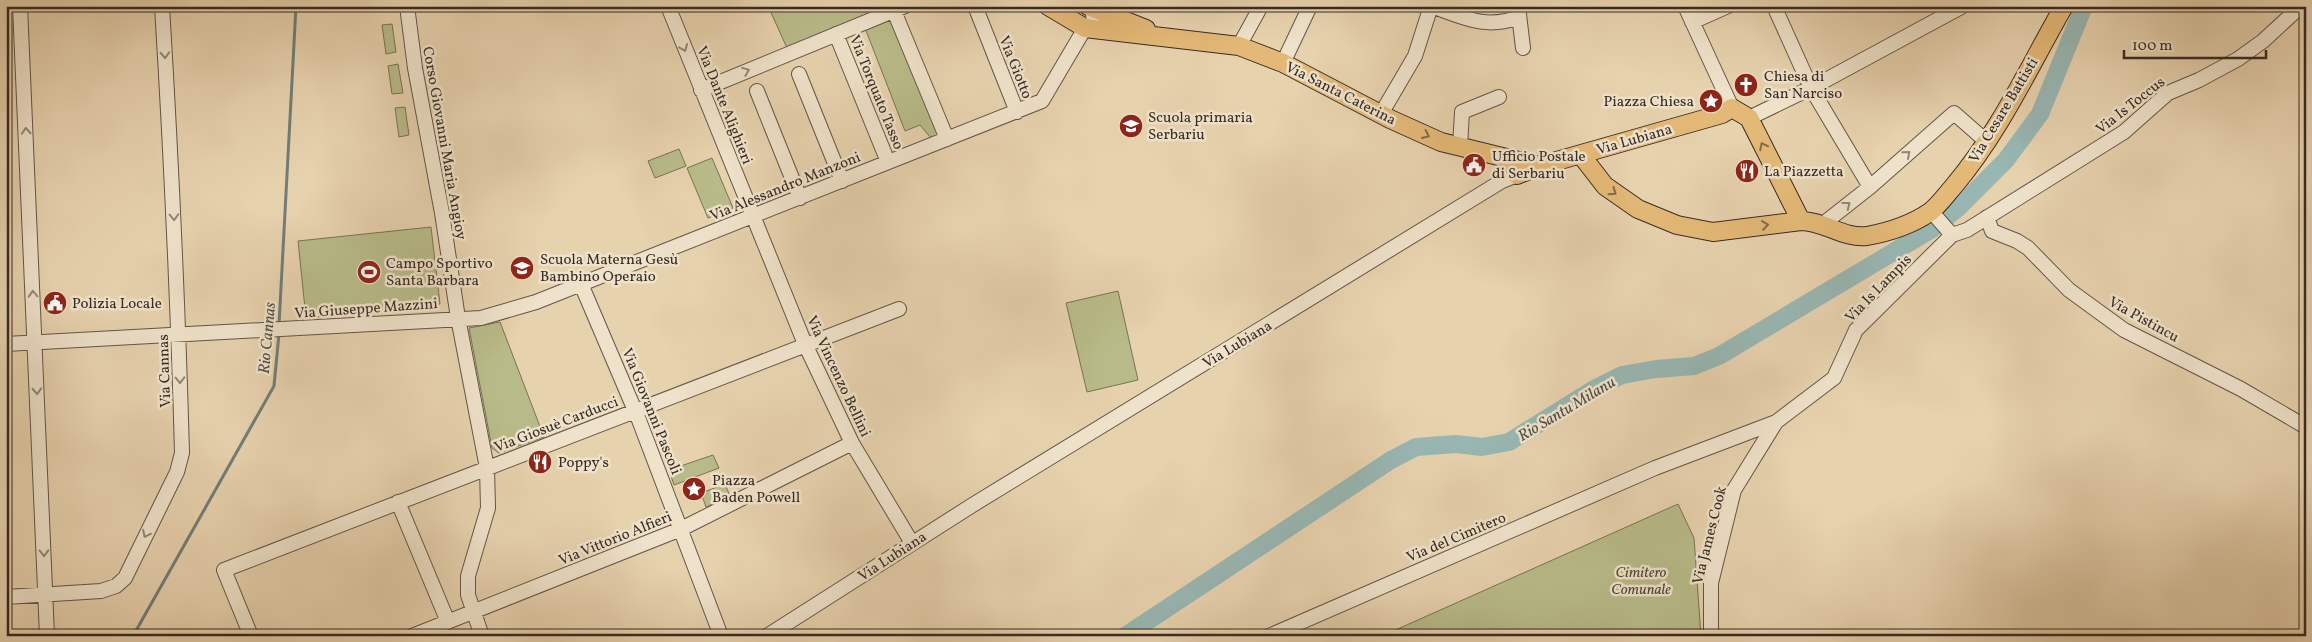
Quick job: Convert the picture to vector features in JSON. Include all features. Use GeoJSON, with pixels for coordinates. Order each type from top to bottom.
{"type":"FeatureCollection","features":[{"type":"Feature","properties":{"kind":"main road","name":"Via Santa Caterina"},"geometry":{"type":"LineString","coordinates":[[1048,6],[1085,28],[1170,38],[1205,46],[1239,46],[1283,63],[1441,142],[1514,167],[1539,166]]}},
{"type":"Feature","properties":{"kind":"main road","name":"Via Cesare Battisti"},"geometry":{"type":"LineString","coordinates":[[1581,155],[1605,186],[1638,209],[1677,225],[1713,232],[1801,220],[1823,224],[1853,236],[1865,236],[1891,231],[1933,214],[1987,142],[2064,6]]}},
{"type":"Feature","properties":{"kind":"main road","name":"Via Santa Caterina"},"geometry":{"type":"LineString","coordinates":[[1090,7],[1170,38]]}},
{"type":"Feature","properties":{"kind":"main road"},"geometry":{"type":"LineString","coordinates":[[1732,108],[1749,118],[1801,220]]}},
{"type":"Feature","properties":{"kind":"main road","name":"Via Lubiana"},"geometry":{"type":"LineString","coordinates":[[1539,166],[1722,114],[1732,108]]}},
{"type":"Feature","properties":{"kind":"street"},"geometry":{"type":"LineString","coordinates":[[20,6],[47,636]]}},
{"type":"Feature","properties":{"kind":"street","name":"Via Cannas"},"geometry":{"type":"LineString","coordinates":[[6,597],[101,591],[116,586],[125,578],[177,472],[182,453],[179,334],[162,6]]}},
{"type":"Feature","properties":{"kind":"street","name":"Corso Giovanni Maria Angioy"},"geometry":{"type":"LineString","coordinates":[[407,6],[415,68],[442,214],[458,318],[487,468],[488,508],[468,576],[468,595],[482,636]]}},
{"type":"Feature","properties":{"kind":"street","name":"Via Dante Alighieri"},"geometry":{"type":"LineString","coordinates":[[668,6],[753,216]]}},
{"type":"Feature","properties":{"kind":"street","name":"Via Giotto"},"geometry":{"type":"LineString","coordinates":[[975,6],[1017,112]]}},
{"type":"Feature","properties":{"kind":"street"},"geometry":{"type":"LineString","coordinates":[[1239,46],[1261,6]]}},
{"type":"Feature","properties":{"kind":"street"},"geometry":{"type":"LineString","coordinates":[[1283,63],[1310,6]]}},
{"type":"Feature","properties":{"kind":"street"},"geometry":{"type":"LineString","coordinates":[[1382,114],[1415,56],[1431,6],[1480,23],[1500,23],[1518,12],[1523,48]]}},
{"type":"Feature","properties":{"kind":"street"},"geometry":{"type":"LineString","coordinates":[[1685,6],[1732,108]]}},
{"type":"Feature","properties":{"kind":"street"},"geometry":{"type":"LineString","coordinates":[[1692,22],[1728,6]]}},
{"type":"Feature","properties":{"kind":"street"},"geometry":{"type":"LineString","coordinates":[[1774,6],[1811,88],[1870,186]]}},
{"type":"Feature","properties":{"kind":"street","name":"Via Is Toccus"},"geometry":{"type":"LineString","coordinates":[[1950,232],[1967,230],[2124,132],[2168,93],[2199,80],[2238,59],[2263,41],[2301,6]]}},
{"type":"Feature","properties":{"kind":"street","name":"Via Santa Caterina"},"geometry":{"type":"LineString","coordinates":[[1085,28],[1094,22],[1090,7]]}},
{"type":"Feature","properties":{"kind":"street"},"geometry":{"type":"LineString","coordinates":[[1749,118],[1811,88],[1960,7]]}},
{"type":"Feature","properties":{"kind":"street"},"geometry":{"type":"LineString","coordinates":[[701,90],[899,8],[947,139]]}},
{"type":"Feature","properties":{"kind":"street","name":"Via Alessandro Manzoni"},"geometry":{"type":"LineString","coordinates":[[458,318],[481,318],[502,313],[581,284],[1042,101],[1085,28]]}},
{"type":"Feature","properties":{"kind":"street","name":"Via Torquato Tasso"},"geometry":{"type":"LineString","coordinates":[[836,34],[888,162]]}},
{"type":"Feature","properties":{"kind":"street"},"geometry":{"type":"LineString","coordinates":[[799,74],[842,181]]}},
{"type":"Feature","properties":{"kind":"street"},"geometry":{"type":"LineString","coordinates":[[757,91],[800,198]]}},
{"type":"Feature","properties":{"kind":"street"},"geometry":{"type":"LineString","coordinates":[[1460,147],[1462,112],[1499,97]]}},
{"type":"Feature","properties":{"kind":"street"},"geometry":{"type":"LineString","coordinates":[[1823,224],[1954,113],[1987,142]]}},
{"type":"Feature","properties":{"kind":"street","name":"Via Lubiana"},"geometry":{"type":"LineString","coordinates":[[768,636],[912,543],[1502,181],[1514,167]]}},
{"type":"Feature","properties":{"kind":"street"},"geometry":{"type":"LineString","coordinates":[[1933,214],[1950,232]]}},
{"type":"Feature","properties":{"kind":"street","name":"Via Vincenzo Bellini"},"geometry":{"type":"LineString","coordinates":[[753,216],[804,344],[852,443],[912,543]]}},
{"type":"Feature","properties":{"kind":"street","name":"Via Pistincu"},"geometry":{"type":"LineString","coordinates":[[1987,217],[1992,231],[2017,241],[2028,248],[2069,290],[2124,330],[2242,389],[2306,427]]}},
{"type":"Feature","properties":{"kind":"street","name":"Via Is Lampis"},"geometry":{"type":"LineString","coordinates":[[1655,468],[1776,422],[1834,378],[1856,330],[1950,232]]}},
{"type":"Feature","properties":{"kind":"street","name":"Via Giovanni Pascoli"},"geometry":{"type":"LineString","coordinates":[[581,284],[635,411],[721,636]]}},
{"type":"Feature","properties":{"kind":"street","name":"Via Giosuè Carducci"},"geometry":{"type":"LineString","coordinates":[[251,636],[224,570],[899,308]]}},
{"type":"Feature","properties":{"kind":"street","name":"Via Giuseppe Mazzini"},"geometry":{"type":"LineString","coordinates":[[6,344],[458,318]]}},
{"type":"Feature","properties":{"kind":"street","name":"Via James Cook"},"geometry":{"type":"LineString","coordinates":[[1711,636],[1710,583],[1734,490],[1776,422]]}},
{"type":"Feature","properties":{"kind":"street","name":"Via Vittorio Alfieri"},"geometry":{"type":"LineString","coordinates":[[412,636],[681,529],[852,443]]}},
{"type":"Feature","properties":{"kind":"street","name":"Via del Cimitero"},"geometry":{"type":"LineString","coordinates":[[1269,636],[1655,468]]}},
{"type":"Feature","properties":{"kind":"street"},"geometry":{"type":"LineString","coordinates":[[398,502],[448,622]]}},
{"type":"Feature","properties":{"kind":"green space"},"geometry":{"type":"Polygon","coordinates":[[[768,6],[876,6],[872,13],[787,48],[768,6]]]}},
{"type":"Feature","properties":{"kind":"green space"},"geometry":{"type":"Polygon","coordinates":[[[891,17],[938,135],[931,138],[920,125],[905,131],[865,28],[891,17]]]}},
{"type":"Feature","properties":{"kind":"green space"},"geometry":{"type":"Polygon","coordinates":[[[392,24],[396,52],[386,54],[382,25],[392,24]]]}},
{"type":"Feature","properties":{"kind":"green space"},"geometry":{"type":"Polygon","coordinates":[[[398,64],[403,93],[392,94],[388,66],[398,64]]]}},
{"type":"Feature","properties":{"kind":"green space"},"geometry":{"type":"Polygon","coordinates":[[[405,107],[409,135],[399,137],[395,108],[405,107]]]}},
{"type":"Feature","properties":{"kind":"green space"},"geometry":{"type":"Polygon","coordinates":[[[679,149],[686,166],[655,178],[648,161],[679,149]]]}},
{"type":"Feature","properties":{"kind":"green space"},"geometry":{"type":"Polygon","coordinates":[[[712,158],[733,208],[708,218],[687,168],[712,158]]]}},
{"type":"Feature","properties":{"kind":"green space","name":"Campo Sportivo Santa Barbara"},"geometry":{"type":"Polygon","coordinates":[[[431,227],[440,304],[306,318],[298,241],[431,227]]]}},
{"type":"Feature","properties":{"kind":"green space"},"geometry":{"type":"Polygon","coordinates":[[[1118,291],[1138,380],[1087,392],[1066,303],[1118,291]]]}},
{"type":"Feature","properties":{"kind":"green space"},"geometry":{"type":"Polygon","coordinates":[[[500,322],[544,437],[499,453],[492,448],[469,328],[500,322]]]}},
{"type":"Feature","properties":{"kind":"green space"},"geometry":{"type":"Polygon","coordinates":[[[713,455],[719,468],[674,485],[669,470],[713,455]]]}},
{"type":"Feature","properties":{"kind":"green space"},"geometry":{"type":"Polygon","coordinates":[[[725,484],[730,496],[706,507],[701,493],[725,484]]]}},
{"type":"Feature","properties":{"kind":"green space","name":"Cimitero Comunale"},"geometry":{"type":"Polygon","coordinates":[[[1678,504],[1694,538],[1701,636],[1382,636],[1678,504]]]}},
{"type":"Feature","properties":{"kind":"waterway","name":"Rio Cannas"},"geometry":{"type":"LineString","coordinates":[[279,325],[296,6]]}},
{"type":"Feature","properties":{"kind":"waterway","name":"Rio Santu Milanu"},"geometry":{"type":"LineString","coordinates":[[1125,636],[1391,460],[1416,447],[1456,444],[1482,447],[1509,442],[1596,388],[1622,375],[1656,369],[1694,366],[1719,356],[1932,229],[1958,208],[2006,160],[2040,114],[2084,6]]}},
{"type":"Feature","properties":{"kind":"waterway","name":"Rio Cannas"},"geometry":{"type":"LineString","coordinates":[[133,636],[274,386],[279,334]]}},
{"type":"Feature","properties":{"kind":"place","name":"Chiesa di San Narciso"},"geometry":{"type":"Point","coordinates":[1746,85]}},
{"type":"Feature","properties":{"kind":"place","name":"Piazza Chiesa"},"geometry":{"type":"Point","coordinates":[1711,101]}},
{"type":"Feature","properties":{"kind":"place","name":"Scuola primaria Serbariu"},"geometry":{"type":"Point","coordinates":[1131,126]}},
{"type":"Feature","properties":{"kind":"place","name":"Ufficio Postale di Serbariu"},"geometry":{"type":"Point","coordinates":[1474,165]}},
{"type":"Feature","properties":{"kind":"place","name":"La Piazzetta"},"geometry":{"type":"Point","coordinates":[1747,171]}},
{"type":"Feature","properties":{"kind":"place","name":"Scuola Materna Gesù Bambino Operaio"},"geometry":{"type":"Point","coordinates":[522,268]}},
{"type":"Feature","properties":{"kind":"place","name":"Campo Sportivo Santa Barbara"},"geometry":{"type":"Point","coordinates":[369,272]}},
{"type":"Feature","properties":{"kind":"place","name":"Polizia Locale"},"geometry":{"type":"Point","coordinates":[55,303]}},
{"type":"Feature","properties":{"kind":"place","name":"Poppy's"},"geometry":{"type":"Point","coordinates":[540,462]}},
{"type":"Feature","properties":{"kind":"place","name":"Piazza Baden Powell"},"geometry":{"type":"Point","coordinates":[694,489]}}]}
